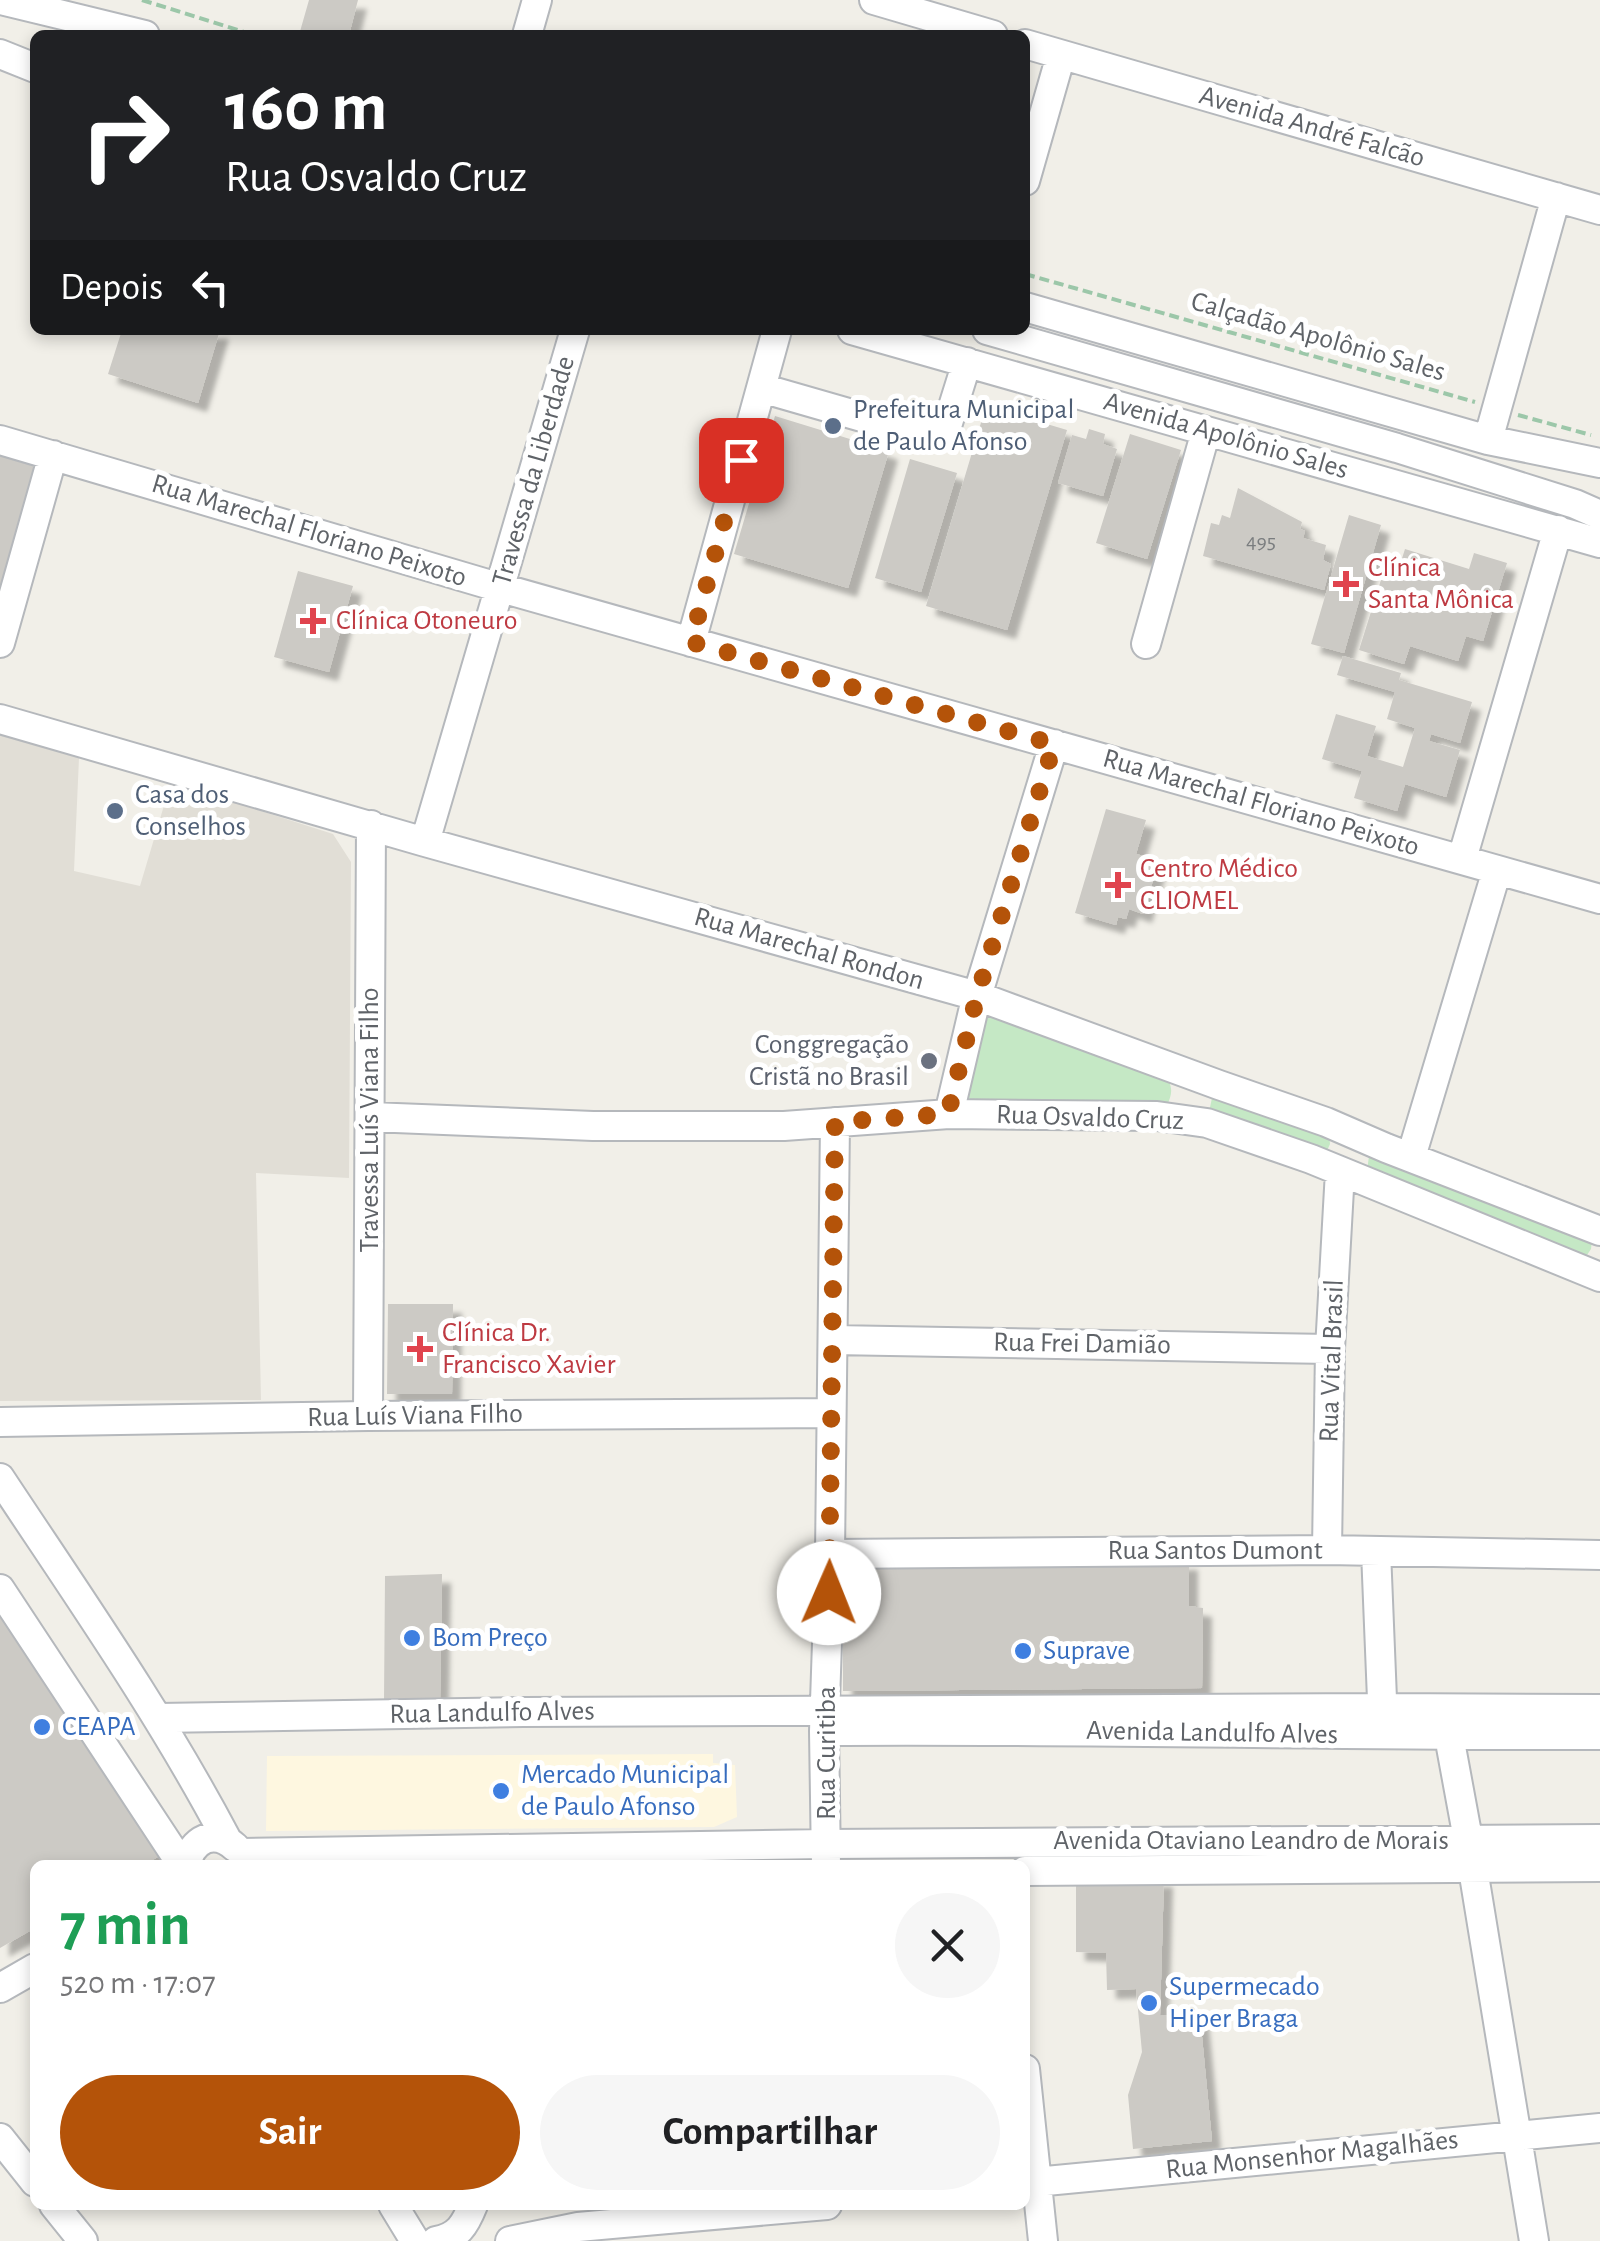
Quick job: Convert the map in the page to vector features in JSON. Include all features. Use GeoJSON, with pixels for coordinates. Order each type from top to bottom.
{"type":"FeatureCollection","features":[{"type":"Feature","properties":{"kind":"street"},"geometry":{"type":"LineString","coordinates":[[1,0],[125,30]]}},
{"type":"Feature","properties":{"kind":"street"},"geometry":{"type":"LineString","coordinates":[[529,30],[537,0]]}},
{"type":"Feature","properties":{"kind":"street"},"geometry":{"type":"LineString","coordinates":[[874,0],[976,30]]}},
{"type":"Feature","properties":{"kind":"street"},"geometry":{"type":"LineString","coordinates":[[54,12],[98,30]]}},
{"type":"Feature","properties":{"kind":"street","name":"Avenida André Falcão"},"geometry":{"type":"LineString","coordinates":[[1030,46],[1600,210]]}},
{"type":"Feature","properties":{"kind":"street"},"geometry":{"type":"LineString","coordinates":[[0,54],[30,66]]}},
{"type":"Feature","properties":{"kind":"street"},"geometry":{"type":"LineString","coordinates":[[1030,164],[1061,55]]}},
{"type":"Feature","properties":{"kind":"street"},"geometry":{"type":"LineString","coordinates":[[1488,440],[1556,197]]}},
{"type":"Feature","properties":{"kind":"street"},"geometry":{"type":"LineString","coordinates":[[1030,308],[1488,440],[1600,463]]}},
{"type":"Feature","properties":{"kind":"street","name":"Travessa da Liberdade"},"geometry":{"type":"LineString","coordinates":[[425,842],[574,335]]}},
{"type":"Feature","properties":{"kind":"street"},"geometry":{"type":"LineString","coordinates":[[691,642],[776,335]]}},
{"type":"Feature","properties":{"kind":"street","name":"Avenida Apolônio Sales"},"geometry":{"type":"LineString","coordinates":[[870,335],[1600,543]]}},
{"type":"Feature","properties":{"kind":"street","name":"Avenida Apolônio Sales"},"geometry":{"type":"LineString","coordinates":[[1004,335],[1397,448],[1600,515]]}},
{"type":"Feature","properties":{"kind":"street"},"geometry":{"type":"LineString","coordinates":[[761,388],[928,436],[940,434],[947,426],[967,362]]}},
{"type":"Feature","properties":{"kind":"street"},"geometry":{"type":"LineString","coordinates":[[1146,644],[1206,431]]}},
{"type":"Feature","properties":{"kind":"street","name":"Rua Marechal Floriano Peixoto"},"geometry":{"type":"LineString","coordinates":[[0,440],[500,588],[1600,899]]}},
{"type":"Feature","properties":{"kind":"street"},"geometry":{"type":"LineString","coordinates":[[0,642],[53,455]]}},
{"type":"Feature","properties":{"kind":"street"},"geometry":{"type":"LineString","coordinates":[[1462,860],[1558,530]]}},
{"type":"Feature","properties":{"kind":"street","name":"Rua Marechal Rondon"},"geometry":{"type":"LineString","coordinates":[[0,719],[977,996],[1326,1122],[1590,1226]]}},
{"type":"Feature","properties":{"kind":"street"},"geometry":{"type":"LineString","coordinates":[[948,1114],[977,996],[1054,744]]}},
{"type":"Feature","properties":{"kind":"street","name":"Travessa Luís Viana Filho"},"geometry":{"type":"LineString","coordinates":[[368,1416],[371,824]]}},
{"type":"Feature","properties":{"kind":"street"},"geometry":{"type":"LineString","coordinates":[[1374,1185],[1367,1166],[1380,1149],[1398,1153],[1497,870]]}},
{"type":"Feature","properties":{"kind":"street"},"geometry":{"type":"LineString","coordinates":[[1157,1116],[1169,1111],[1180,1099],[1182,1083],[1165,1065]]}},
{"type":"Feature","properties":{"kind":"street"},"geometry":{"type":"LineString","coordinates":[[1207,1123],[1206,1100],[1219,1085]]}},
{"type":"Feature","properties":{"kind":"street","name":"Rua Osvaldo Cruz"},"geometry":{"type":"LineString","coordinates":[[371,1117],[612,1126],[784,1126],[948,1114],[1157,1116],[1207,1123],[1311,1159],[1600,1277]]}},
{"type":"Feature","properties":{"kind":"street","name":"Rua Curitiba"},"geometry":{"type":"LineString","coordinates":[[826,1854],[835,1122]]}},
{"type":"Feature","properties":{"kind":"street"},"geometry":{"type":"LineString","coordinates":[[1311,1159],[1319,1160],[1338,1145],[1337,1131],[1326,1122]]}},
{"type":"Feature","properties":{"kind":"street","name":"Rua Vital Brasil"},"geometry":{"type":"LineString","coordinates":[[1327,1550],[1330,1349],[1340,1171]]}},
{"type":"Feature","properties":{"kind":"street"},"geometry":{"type":"LineString","coordinates":[[1564,1263],[1586,1260],[1595,1245],[1590,1226]]}},
{"type":"Feature","properties":{"kind":"street","name":"Rua Frei Damião"},"geometry":{"type":"LineString","coordinates":[[833,1340],[1330,1349]]}},
{"type":"Feature","properties":{"kind":"street","name":"Rua Luís Viana Filho"},"geometry":{"type":"LineString","coordinates":[[0,1422],[830,1413]]}},
{"type":"Feature","properties":{"kind":"street"},"geometry":{"type":"LineString","coordinates":[[0,1478],[158,1718],[237,1852]]}},
{"type":"Feature","properties":{"kind":"street","name":"Rua Santos Dumont"},"geometry":{"type":"LineString","coordinates":[[830,1554],[1327,1550],[1600,1555]]}},
{"type":"Feature","properties":{"kind":"street"},"geometry":{"type":"LineString","coordinates":[[1376,1551],[1384,1736]]}},
{"type":"Feature","properties":{"kind":"street"},"geometry":{"type":"LineString","coordinates":[[0,1589],[181,1860]]}},
{"type":"Feature","properties":{"kind":"street","name":"Avenida Landulfo Alves"},"geometry":{"type":"LineString","coordinates":[[825,1721],[1382,1708],[1600,1709]]}},
{"type":"Feature","properties":{"kind":"street","name":"Rua Landulfo Alves"},"geometry":{"type":"LineString","coordinates":[[158,1718],[538,1712],[825,1721]]}},
{"type":"Feature","properties":{"kind":"street","name":"Avenida Landulfo Alves"},"geometry":{"type":"LineString","coordinates":[[825,1721],[998,1730],[1600,1735]]}},
{"type":"Feature","properties":{"kind":"street"},"geometry":{"type":"LineString","coordinates":[[1450,1736],[1468,1839]]}},
{"type":"Feature","properties":{"kind":"street"},"geometry":{"type":"LineString","coordinates":[[186,1860],[196,1843],[216,1836],[237,1852]]}},
{"type":"Feature","properties":{"kind":"street","name":"Avenida Otaviano Leandro de Morais"},"geometry":{"type":"LineString","coordinates":[[237,1852],[557,1857],[826,1854],[1216,1841],[1600,1838]]}},
{"type":"Feature","properties":{"kind":"street"},"geometry":{"type":"LineString","coordinates":[[1216,1841],[1216,1869]]}},
{"type":"Feature","properties":{"kind":"street","name":"Avenida Otaviano Leandro de Morais"},"geometry":{"type":"LineString","coordinates":[[1030,1871],[1600,1866]]}},
{"type":"Feature","properties":{"kind":"street"},"geometry":{"type":"LineString","coordinates":[[1473,1869],[1534,2241]]}},
{"type":"Feature","properties":{"kind":"street"},"geometry":{"type":"LineString","coordinates":[[0,1988],[30,1971]]}},
{"type":"Feature","properties":{"kind":"street","name":"Rua Monsenhor Magalhães"},"geometry":{"type":"LineString","coordinates":[[1031,2183],[1600,2128]]}},
{"type":"Feature","properties":{"kind":"street"},"geometry":{"type":"LineString","coordinates":[[2,2145],[30,2176]]}},
{"type":"Feature","properties":{"kind":"street"},"geometry":{"type":"LineString","coordinates":[[1031,2183],[1043,2241]]}},
{"type":"Feature","properties":{"kind":"street"},"geometry":{"type":"LineString","coordinates":[[58,2210],[83,2241]]}},
{"type":"Feature","properties":{"kind":"street"},"geometry":{"type":"LineString","coordinates":[[396,2210],[415,2241]]}},
{"type":"Feature","properties":{"kind":"street"},"geometry":{"type":"LineString","coordinates":[[436,2241],[458,2233],[471,2210]]}},
{"type":"Feature","properties":{"kind":"street"},"geometry":{"type":"LineString","coordinates":[[477,2210],[500,2241]]}},
{"type":"Feature","properties":{"kind":"street"},"geometry":{"type":"LineString","coordinates":[[510,2241],[578,2227],[765,2210]]}},
{"type":"Feature","properties":{"kind":"path"},"geometry":{"type":"LineString","coordinates":[[142,0],[238,30]]}},
{"type":"Feature","properties":{"kind":"path","name":"Calçadão Apolônio Sales"},"geometry":{"type":"LineString","coordinates":[[1030,275],[1600,438]]}},
{"type":"Feature","properties":{"kind":"shaded area"},"geometry":{"type":"Polygon","coordinates":[[[0,735],[79,758],[74,871],[140,886],[171,782],[333,834],[351,862],[349,1178],[256,1173],[261,1400],[0,1401],[0,735]]]}},
{"type":"Feature","properties":{"kind":"shaded area","name":"Mercado Municipal de Paulo Afonso"},"geometry":{"type":"Polygon","coordinates":[[[713,1754],[713,1763],[735,1765],[737,1817],[714,1827],[266,1831],[267,1756],[713,1754]]]}},
{"type":"Feature","properties":{"kind":"green space"},"geometry":{"type":"Polygon","coordinates":[[[984,1011],[1164,1075],[1171,1089],[1167,1105],[975,1104],[964,1093],[984,1011]]]}},
{"type":"Feature","properties":{"kind":"green space"},"geometry":{"type":"Polygon","coordinates":[[[1216,1095],[1329,1134],[1326,1153],[1209,1112],[1216,1095]]]}},
{"type":"Feature","properties":{"kind":"green space"},"geometry":{"type":"Polygon","coordinates":[[[1373,1152],[1592,1240],[1591,1249],[1585,1258],[1367,1171],[1373,1152]]]}},
{"type":"Feature","properties":{"kind":"building"},"geometry":{"type":"Polygon","coordinates":[[[309,0],[358,0],[350,30],[300,30],[309,0]]]}},
{"type":"Feature","properties":{"kind":"building"},"geometry":{"type":"Polygon","coordinates":[[[120,335],[218,335],[198,403],[108,374],[120,335]]]}},
{"type":"Feature","properties":{"kind":"building"},"geometry":{"type":"Polygon","coordinates":[[[986,406],[1067,430],[1007,630],[926,606],[986,406]]]}},
{"type":"Feature","properties":{"kind":"building"},"geometry":{"type":"Polygon","coordinates":[[[775,416],[889,451],[848,588],[734,554],[775,416]]]}},
{"type":"Feature","properties":{"kind":"building"},"geometry":{"type":"Polygon","coordinates":[[[1089,429],[1105,434],[1103,444],[1117,449],[1103,496],[1058,483],[1072,435],[1086,439],[1089,429]]]}},
{"type":"Feature","properties":{"kind":"building"},"geometry":{"type":"Polygon","coordinates":[[[1130,434],[1181,450],[1147,559],[1096,543],[1130,434]]]}},
{"type":"Feature","properties":{"kind":"building"},"geometry":{"type":"Polygon","coordinates":[[[0,455],[37,464],[1,587],[0,586],[0,455]]]}},
{"type":"Feature","properties":{"kind":"building"},"geometry":{"type":"Polygon","coordinates":[[[910,459],[957,473],[921,592],[875,578],[910,459]]]}},
{"type":"Feature","properties":{"kind":"building"},"geometry":{"type":"Polygon","coordinates":[[[1238,488],[1302,522],[1303,538],[1326,545],[1323,560],[1331,564],[1324,590],[1203,556],[1211,523],[1219,525],[1222,515],[1230,518],[1238,488]]]}},
{"type":"Feature","properties":{"kind":"building","name":"Clínica Santa Mônica"},"geometry":{"type":"Polygon","coordinates":[[[1349,515],[1381,525],[1344,653],[1311,644],[1349,515]]]}},
{"type":"Feature","properties":{"kind":"building"},"geometry":{"type":"Polygon","coordinates":[[[1405,549],[1469,569],[1474,553],[1507,563],[1483,641],[1466,636],[1458,661],[1410,646],[1404,664],[1359,650],[1385,567],[1398,571],[1405,549]]]}},
{"type":"Feature","properties":{"kind":"building","name":"Clínica Otoneuro"},"geometry":{"type":"Polygon","coordinates":[[[298,571],[353,586],[329,672],[274,657],[298,571]]]}},
{"type":"Feature","properties":{"kind":"building"},"geometry":{"type":"Polygon","coordinates":[[[1343,656],[1401,673],[1399,680],[1472,702],[1460,743],[1431,734],[1429,741],[1460,750],[1446,797],[1405,784],[1397,811],[1354,798],[1362,771],[1322,759],[1336,714],[1376,726],[1367,756],[1403,767],[1415,728],[1387,719],[1395,692],[1337,675],[1343,656]]]}},
{"type":"Feature","properties":{"kind":"building","name":"Centro Médico CLIOMEL"},"geometry":{"type":"Polygon","coordinates":[[[1106,809],[1146,820],[1136,854],[1159,860],[1143,914],[1129,909],[1126,919],[1118,917],[1116,925],[1075,913],[1106,809]]]}},
{"type":"Feature","properties":{"kind":"building","name":"Clínica Dr. Francisco Xavier"},"geometry":{"type":"Polygon","coordinates":[[[388,1304],[453,1304],[452,1394],[387,1394],[388,1304]]]}},
{"type":"Feature","properties":{"kind":"building","name":"Suprave"},"geometry":{"type":"Polygon","coordinates":[[[1189,1561],[1189,1606],[1203,1608],[1202,1688],[843,1691],[843,1613],[869,1614],[872,1567],[1189,1561]]]}},
{"type":"Feature","properties":{"kind":"building","name":"Bom Preço"},"geometry":{"type":"Polygon","coordinates":[[[442,1574],[440,1702],[384,1701],[385,1576],[442,1574]]]}},
{"type":"Feature","properties":{"kind":"building","name":"CEAPA"},"geometry":{"type":"Polygon","coordinates":[[[0,1603],[166,1852],[152,1860],[30,1860],[30,1931],[0,1948],[0,1603]]]}},
{"type":"Feature","properties":{"kind":"building","name":"Supermecado Hiper Braga"},"geometry":{"type":"Polygon","coordinates":[[[1164,1878],[1160,2015],[1200,2016],[1212,2141],[1133,2149],[1128,2095],[1142,2052],[1136,1989],[1107,1990],[1106,1953],[1076,1952],[1076,1881],[1164,1878]]]}},
{"type":"Feature","properties":{"kind":"place","name":"Prefeitura Municipal de Paulo Afonso"},"geometry":{"type":"Point","coordinates":[833,426]}},
{"type":"Feature","properties":{"kind":"place","name":"Clínica Santa Mônica"},"geometry":{"type":"Point","coordinates":[1346,584]}},
{"type":"Feature","properties":{"kind":"place","name":"Clínica Otoneuro"},"geometry":{"type":"Point","coordinates":[313,621]}},
{"type":"Feature","properties":{"kind":"place","name":"Casa dos Conselhos"},"geometry":{"type":"Point","coordinates":[115,811]}},
{"type":"Feature","properties":{"kind":"place","name":"Centro Médico CLIOMEL"},"geometry":{"type":"Point","coordinates":[1118,885]}},
{"type":"Feature","properties":{"kind":"place","name":"Conggregação Cristã no Brasil"},"geometry":{"type":"Point","coordinates":[929,1061]}},
{"type":"Feature","properties":{"kind":"place","name":"Clínica Dr. Francisco Xavier"},"geometry":{"type":"Point","coordinates":[420,1349]}},
{"type":"Feature","properties":{"kind":"place","name":"Bom Preço"},"geometry":{"type":"Point","coordinates":[412,1638]}},
{"type":"Feature","properties":{"kind":"place","name":"Suprave"},"geometry":{"type":"Point","coordinates":[1023,1651]}},
{"type":"Feature","properties":{"kind":"place","name":"CEAPA"},"geometry":{"type":"Point","coordinates":[42,1727]}},
{"type":"Feature","properties":{"kind":"place","name":"Mercado Municipal de Paulo Afonso"},"geometry":{"type":"Point","coordinates":[501,1791]}},
{"type":"Feature","properties":{"kind":"place","name":"Supermecado Hiper Braga"},"geometry":{"type":"Point","coordinates":[1149,2003]}},
{"type":"Feature","properties":{"kind":"route"},"geometry":{"type":"LineString","coordinates":[[741,460],[691,642],[1054,744],[977,996],[948,1114],[835,1122],[829,1593]]}}]}
